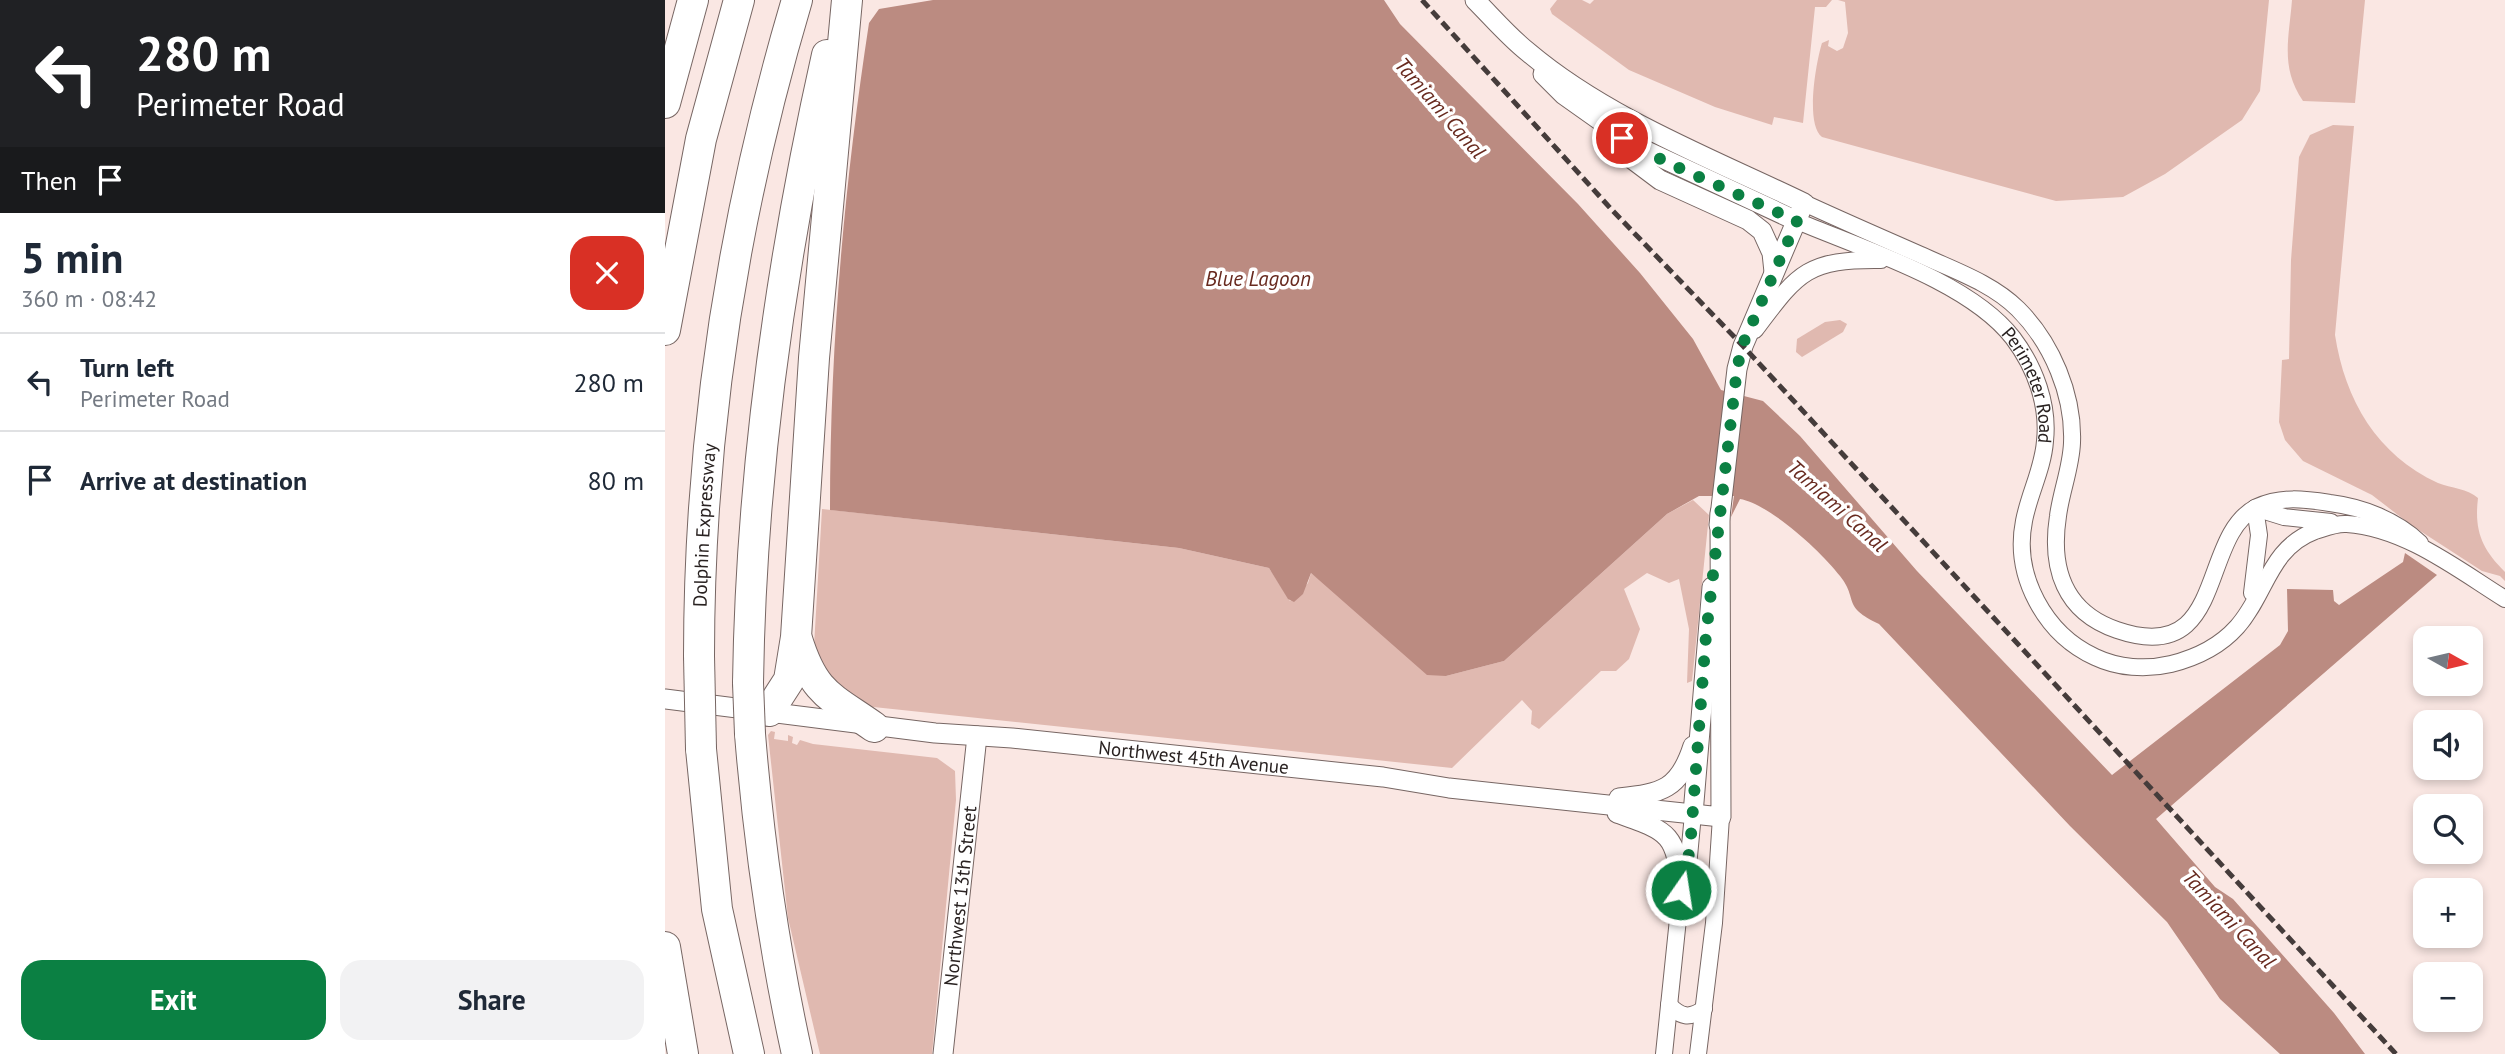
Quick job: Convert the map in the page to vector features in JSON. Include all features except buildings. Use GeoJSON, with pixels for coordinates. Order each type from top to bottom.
{"type":"FeatureCollection","features":[{"type":"Feature","properties":{"kind":"highway"},"geometry":{"type":"LineString","coordinates":[[665,103],[694,0]]}},
{"type":"Feature","properties":{"kind":"highway"},"geometry":{"type":"LineString","coordinates":[[665,330],[701,139],[739,0]]}},
{"type":"Feature","properties":{"kind":"highway","name":"Dolphin Expressway"},"geometry":{"type":"LineString","coordinates":[[749,1054],[717,909],[701,749],[699,656],[706,460],[721,330],[746,194],[797,0]]}},
{"type":"Feature","properties":{"kind":"highway"},"geometry":{"type":"LineString","coordinates":[[797,1054],[773,946],[761,864],[748,682],[753,552],[774,354],[804,166],[839,0]]}},
{"type":"Feature","properties":{"kind":"highway"},"geometry":{"type":"LineString","coordinates":[[769,710],[789,680],[796,637],[814,358],[847,0]]}},
{"type":"Feature","properties":{"kind":"highway"},"geometry":{"type":"LineString","coordinates":[[796,637],[804,664],[818,687],[874,727]]}},
{"type":"Feature","properties":{"kind":"highway"},"geometry":{"type":"LineString","coordinates":[[665,947],[683,1054]]}},
{"type":"Feature","properties":{"kind":"street","name":"Perimeter Road"},"geometry":{"type":"LineString","coordinates":[[1475,0],[1528,53],[1564,95],[1636,146],[1988,287],[2017,308],[2054,360],[2064,385],[2072,443],[2058,516],[2055,557],[2069,595],[2083,613],[2117,630],[2135,635],[2170,632],[2184,625],[2204,602],[2233,529],[2255,508],[2282,499],[2344,505],[2395,524],[2426,550],[2505,599]]}},
{"type":"Feature","properties":{"kind":"street","name":"Perimeter Road"},"geometry":{"type":"LineString","coordinates":[[1528,53],[1636,122],[1889,261],[1952,288],[1984,310],[2012,337],[2035,376],[2042,396],[2046,439],[2024,519],[2022,549],[2025,569],[2037,602],[2059,634],[2097,659],[2138,667],[2160,666],[2205,652],[2237,627],[2281,554],[2309,533],[2344,524],[2367,527],[2426,550]]}},
{"type":"Feature","properties":{"kind":"street"},"geometry":{"type":"LineString","coordinates":[[1564,95],[1606,139],[1660,180],[1748,220],[1762,231],[1772,253],[1774,272]]}},
{"type":"Feature","properties":{"kind":"street"},"geometry":{"type":"LineString","coordinates":[[1681,890],[1688,867],[1706,635],[1737,369],[1742,346],[1801,212]]}},
{"type":"Feature","properties":{"kind":"street"},"geometry":{"type":"LineString","coordinates":[[1742,346],[1789,285],[1803,274],[1829,262],[1889,261]]}},
{"type":"Feature","properties":{"kind":"street"},"geometry":{"type":"LineString","coordinates":[[2250,608],[2258,552],[2255,508],[2284,517],[2344,524]]}},
{"type":"Feature","properties":{"kind":"street"},"geometry":{"type":"LineString","coordinates":[[1698,1054],[1721,817],[1720,513]]}},
{"type":"Feature","properties":{"kind":"street","name":"Northwest 45th Avenue"},"geometry":{"type":"LineString","coordinates":[[665,699],[769,710],[874,727],[1383,777],[1448,788],[1721,817]]}},
{"type":"Feature","properties":{"kind":"street"},"geometry":{"type":"LineString","coordinates":[[1586,802],[1656,793],[1676,782],[1688,761],[1700,722]]}},
{"type":"Feature","properties":{"kind":"street","name":"Northwest 13th Street"},"geometry":{"type":"LineString","coordinates":[[943,1054],[977,736]]}},
{"type":"Feature","properties":{"kind":"street"},"geometry":{"type":"LineString","coordinates":[[1586,802],[1646,823],[1666,835],[1679,857],[1681,890],[1664,1054]]}},
{"type":"Feature","properties":{"kind":"street"},"geometry":{"type":"LineString","coordinates":[[1669,1005],[1685,1016],[1694,1016],[1704,1009]]}},
{"type":"Feature","properties":{"kind":"shaded area"},"geometry":{"type":"Polygon","coordinates":[[[1557,0],[1582,0],[1590,4],[1594,0],[1832,0],[1826,7],[1815,7],[1803,123],[1774,117],[1772,125],[1715,107],[1629,70],[1552,14],[1550,9],[1557,0]]]}},
{"type":"Feature","properties":{"kind":"shaded area"},"geometry":{"type":"Polygon","coordinates":[[[1838,0],[2269,0],[2260,91],[2242,120],[2165,174],[2123,197],[2056,201],[1822,137],[1814,120],[1813,92],[1822,43],[1829,40],[1828,46],[1837,51],[1843,48],[1848,33],[1845,2],[1838,0]]]}},
{"type":"Feature","properties":{"kind":"shaded area"},"geometry":{"type":"Polygon","coordinates":[[[2292,0],[2365,0],[2355,103],[2303,101],[2291,76],[2289,64],[2288,40],[2292,0]]]}},
{"type":"Feature","properties":{"kind":"shaded area"},"geometry":{"type":"Polygon","coordinates":[[[2333,125],[2354,126],[2335,335],[2347,382],[2367,423],[2398,457],[2438,483],[2478,498],[2477,520],[2481,539],[2505,572],[2505,581],[2500,576],[2482,571],[2411,525],[2372,495],[2303,461],[2285,440],[2279,422],[2282,360],[2289,359],[2291,260],[2299,157],[2310,135],[2333,125]]]}},
{"type":"Feature","properties":{"kind":"shaded area"},"geometry":{"type":"Polygon","coordinates":[[[1840,320],[1847,324],[1843,332],[1802,357],[1796,352],[1797,339],[1825,322],[1840,320]]]}},
{"type":"Feature","properties":{"kind":"shaded area"},"geometry":{"type":"Polygon","coordinates":[[[1693,500],[1709,515],[1692,681],[1687,683],[1689,629],[1679,579],[1669,583],[1647,573],[1624,589],[1640,629],[1629,659],[1616,671],[1601,671],[1539,729],[1531,724],[1532,711],[1522,700],[1452,768],[864,706],[830,683],[814,646],[822,509],[1179,548],[1269,568],[1290,601],[1308,583],[1311,573],[1446,676],[1504,661],[1667,514],[1693,500]]]}},
{"type":"Feature","properties":{"kind":"shaded area"},"geometry":{"type":"Polygon","coordinates":[[[771,731],[775,732],[774,739],[788,741],[788,735],[793,737],[792,743],[797,745],[800,740],[813,744],[937,758],[955,771],[956,800],[932,1054],[820,1054],[788,918],[768,735],[771,731]]]}},
{"type":"Feature","properties":{"kind":"water","name":"Blue Lagoon"},"geometry":{"type":"Polygon","coordinates":[[[933,0],[1384,0],[1400,24],[1578,204],[1640,273],[1693,339],[1721,390],[1763,401],[1800,436],[1917,571],[2112,775],[2280,645],[2288,631],[2287,589],[2333,590],[2334,601],[2339,605],[2403,562],[2405,553],[2437,575],[2156,819],[2215,887],[2233,899],[2334,1013],[2365,1054],[2280,1054],[2220,999],[2167,922],[2070,826],[1879,624],[1855,607],[1846,584],[1831,565],[1793,530],[1765,509],[1740,499],[1731,517],[1734,496],[1699,496],[1667,514],[1504,661],[1446,676],[1427,675],[1311,573],[1303,594],[1294,602],[1288,599],[1269,568],[1179,548],[830,510],[840,266],[852,145],[869,23],[879,9],[933,0]]]}},
{"type":"Feature","properties":{"kind":"railway"},"geometry":{"type":"LineString","coordinates":[[1422,0],[1612,210],[1743,346],[2396,1054]]}},
{"type":"Feature","properties":{"kind":"route"},"geometry":{"type":"LineString","coordinates":[[1622,138],[1666,162],[1797,221],[1742,346],[1737,369],[1706,635],[1690,849],[1681,890]]}},
{"type":"Feature","properties":{"kind":"water label","name":"Tamiami Canal"},"geometry":{"type":"Point","coordinates":[1440,108]}},
{"type":"Feature","properties":{"kind":"water label","name":"Tamiami Canal"},"geometry":{"type":"Point","coordinates":[1837,506]}},
{"type":"Feature","properties":{"kind":"water label","name":"Tamiami Canal"},"geometry":{"type":"Point","coordinates":[2229,919]}}]}
